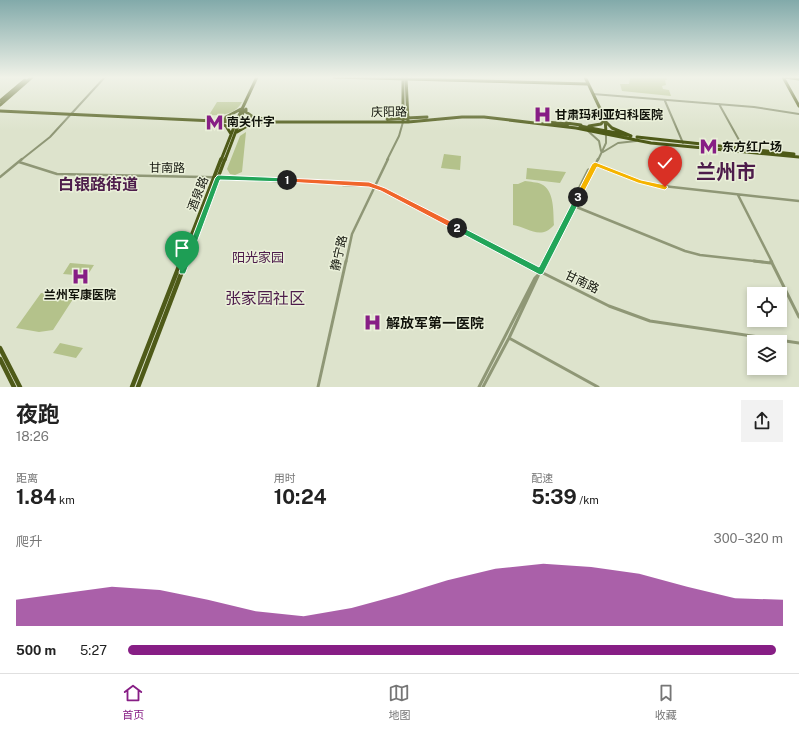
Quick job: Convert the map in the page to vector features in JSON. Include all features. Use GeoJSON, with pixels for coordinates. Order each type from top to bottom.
{"type":"FeatureCollection","features":[{"type":"Feature","properties":{"kind":"main road"},"geometry":{"type":"LineString","coordinates":[[0,105],[11,95]]}},
{"type":"Feature","properties":{"kind":"main road","name":"酒泉路"},"geometry":{"type":"LineString","coordinates":[[138,387],[238,120],[251,95]]}},
{"type":"Feature","properties":{"kind":"main road","name":"静宁路"},"geometry":{"type":"LineString","coordinates":[[403,120],[404,95]]}},
{"type":"Feature","properties":{"kind":"main road"},"geometry":{"type":"LineString","coordinates":[[406,95],[408,120]]}},
{"type":"Feature","properties":{"kind":"main road"},"geometry":{"type":"LineString","coordinates":[[594,95],[606,120],[612,128],[630,136]]}},
{"type":"Feature","properties":{"kind":"main road"},"geometry":{"type":"LineString","coordinates":[[793,95],[799,106]]}},
{"type":"Feature","properties":{"kind":"main road"},"geometry":{"type":"LineString","coordinates":[[214,120],[228,116],[245,107],[246,112],[251,116],[264,119]]}},
{"type":"Feature","properties":{"kind":"main road","name":"庆阳路"},"geometry":{"type":"LineString","coordinates":[[0,110],[214,120],[408,120],[482,117],[606,132],[642,141],[799,156]]}},
{"type":"Feature","properties":{"kind":"main road","name":"庆阳路"},"geometry":{"type":"LineString","coordinates":[[408,120],[462,115],[489,116],[559,123],[683,144],[744,149],[799,156]]}},
{"type":"Feature","properties":{"kind":"main road"},"geometry":{"type":"LineString","coordinates":[[214,120],[226,126],[233,134],[246,126],[257,122]]}},
{"type":"Feature","properties":{"kind":"main road","name":"庆阳路"},"geometry":{"type":"LineString","coordinates":[[238,120],[257,122],[403,120]]}},
{"type":"Feature","properties":{"kind":"main road"},"geometry":{"type":"LineString","coordinates":[[559,123],[594,126],[601,124],[606,120]]}},
{"type":"Feature","properties":{"kind":"main road"},"geometry":{"type":"LineString","coordinates":[[606,120],[606,132]]}},
{"type":"Feature","properties":{"kind":"main road","name":"酒泉路"},"geometry":{"type":"LineString","coordinates":[[132,387],[217,178]]}},
{"type":"Feature","properties":{"kind":"main road"},"geometry":{"type":"LineString","coordinates":[[0,348],[20,387]]}},
{"type":"Feature","properties":{"kind":"main road"},"geometry":{"type":"LineString","coordinates":[[0,359],[14,387]]}},
{"type":"Feature","properties":{"kind":"street"},"geometry":{"type":"LineString","coordinates":[[0,177],[50,138],[88,95]]}},
{"type":"Feature","properties":{"kind":"street"},"geometry":{"type":"LineString","coordinates":[[604,95],[754,107],[799,114]]}},
{"type":"Feature","properties":{"kind":"street"},"geometry":{"type":"LineString","coordinates":[[665,101],[683,144]]}},
{"type":"Feature","properties":{"kind":"street"},"geometry":{"type":"LineString","coordinates":[[719,104],[744,149]]}},
{"type":"Feature","properties":{"kind":"street","name":"静宁路"},"geometry":{"type":"LineString","coordinates":[[401,132],[403,120]]}},
{"type":"Feature","properties":{"kind":"street","name":"静宁路"},"geometry":{"type":"LineString","coordinates":[[318,387],[352,234],[374,186],[408,120]]}},
{"type":"Feature","properties":{"kind":"street"},"geometry":{"type":"LineString","coordinates":[[576,128],[587,131],[597,138],[601,144],[601,154]]}},
{"type":"Feature","properties":{"kind":"street"},"geometry":{"type":"LineString","coordinates":[[483,387],[601,154],[606,143],[606,132]]}},
{"type":"Feature","properties":{"kind":"street"},"geometry":{"type":"LineString","coordinates":[[601,154],[610,145],[618,142],[642,141]]}},
{"type":"Feature","properties":{"kind":"street","name":"甘南路"},"geometry":{"type":"LineString","coordinates":[[19,162],[57,174],[244,178],[248,180],[374,186],[609,306],[650,321],[799,342]]}},
{"type":"Feature","properties":{"kind":"street"},"geometry":{"type":"LineString","coordinates":[[595,164],[640,182],[654,185],[738,196],[799,201]]}},
{"type":"Feature","properties":{"kind":"street"},"geometry":{"type":"LineString","coordinates":[[738,196],[799,317]]}},
{"type":"Feature","properties":{"kind":"street"},"geometry":{"type":"LineString","coordinates":[[574,206],[685,251],[700,255],[772,263]]}},
{"type":"Feature","properties":{"kind":"street"},"geometry":{"type":"LineString","coordinates":[[479,387],[500,344],[507,337]]}},
{"type":"Feature","properties":{"kind":"street"},"geometry":{"type":"LineString","coordinates":[[507,337],[598,387]]}},
{"type":"Feature","properties":{"kind":"green space"},"geometry":{"type":"Polygon","coordinates":[[[217,102],[242,102],[232,112],[209,115],[217,102]]]}},
{"type":"Feature","properties":{"kind":"green space"},"geometry":{"type":"Polygon","coordinates":[[[246,132],[242,172],[235,175],[230,174],[227,169],[240,136],[246,132]]]}},
{"type":"Feature","properties":{"kind":"green space"},"geometry":{"type":"Polygon","coordinates":[[[444,154],[461,156],[460,170],[441,168],[444,154]]]}},
{"type":"Feature","properties":{"kind":"green space"},"geometry":{"type":"Polygon","coordinates":[[[527,168],[566,172],[560,183],[526,179],[527,168]]]}},
{"type":"Feature","properties":{"kind":"green space"},"geometry":{"type":"Polygon","coordinates":[[[525,181],[541,184],[549,191],[553,208],[554,225],[549,230],[539,233],[513,225],[513,184],[518,184],[525,181]]]}},
{"type":"Feature","properties":{"kind":"green space"},"geometry":{"type":"Polygon","coordinates":[[[70,263],[94,265],[87,276],[63,274],[70,263]]]}},
{"type":"Feature","properties":{"kind":"green space"},"geometry":{"type":"Polygon","coordinates":[[[41,293],[75,296],[53,330],[39,332],[16,328],[41,293]]]}},
{"type":"Feature","properties":{"kind":"green space"},"geometry":{"type":"Polygon","coordinates":[[[60,343],[83,348],[76,358],[53,353],[60,343]]]}},
{"type":"Feature","properties":{"kind":"place","name":"甘肃玛利亚妇科医院"},"geometry":{"type":"Point","coordinates":[542,115]}},
{"type":"Feature","properties":{"kind":"place","name":"南关什字"},"geometry":{"type":"Point","coordinates":[214,122]}},
{"type":"Feature","properties":{"kind":"place","name":"东方红广场"},"geometry":{"type":"Point","coordinates":[709,147]}},
{"type":"Feature","properties":{"kind":"place","name":"兰州军康医院"},"geometry":{"type":"Point","coordinates":[80,276]}},
{"type":"Feature","properties":{"kind":"place","name":"解放军第一医院"},"geometry":{"type":"Point","coordinates":[373,323]}},
{"type":"Feature","properties":{"kind":"district","name":"兰州市"},"geometry":{"type":"Point","coordinates":[726,172]}},
{"type":"Feature","properties":{"kind":"district","name":"白银路街道"},"geometry":{"type":"Point","coordinates":[98,184]}},
{"type":"Feature","properties":{"kind":"district","name":"阳光家园"},"geometry":{"type":"Point","coordinates":[258,257]}},
{"type":"Feature","properties":{"kind":"district","name":"张家园社区"},"geometry":{"type":"Point","coordinates":[265,298]}},
{"type":"Feature","properties":{"kind":"route"},"geometry":{"type":"LineString","coordinates":[[182,272],[218,178],[251,178],[369,184],[383,189],[540,272],[595,164],[640,182],[665,187]]}}]}
